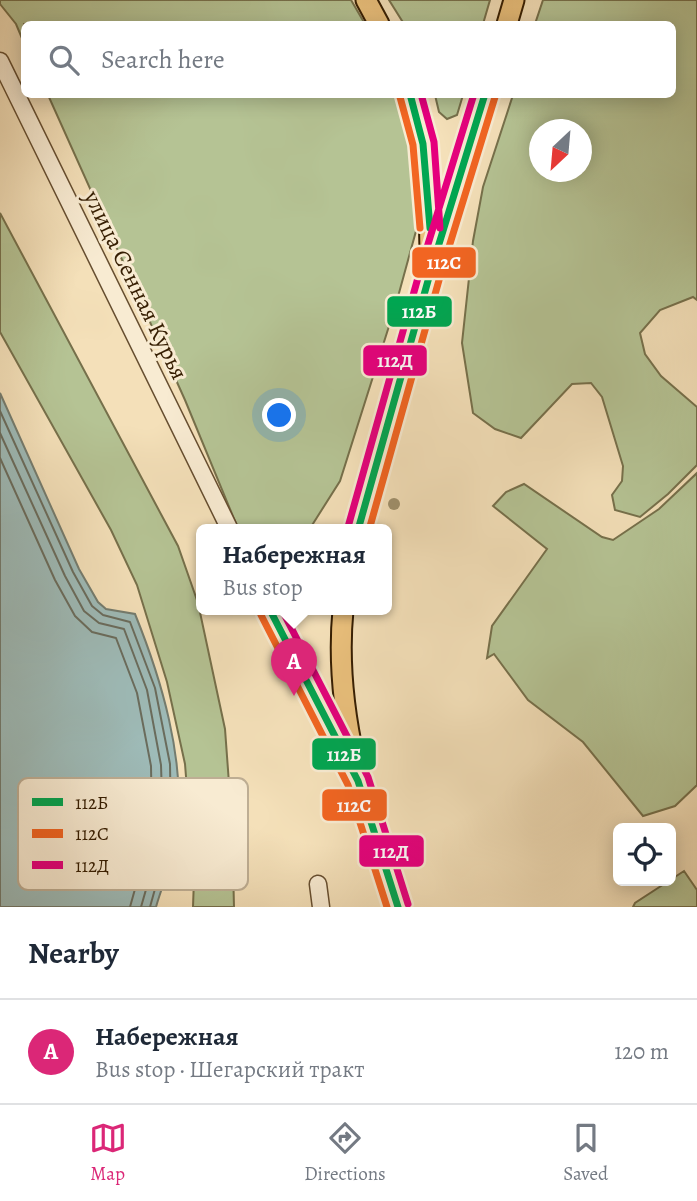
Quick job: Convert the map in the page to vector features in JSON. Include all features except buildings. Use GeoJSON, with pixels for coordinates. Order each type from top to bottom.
{"type":"FeatureCollection","features":[{"type":"Feature","properties":{"kind":"main road"},"geometry":{"type":"LineString","coordinates":[[366,0],[377,21]]}},
{"type":"Feature","properties":{"kind":"main road"},"geometry":{"type":"LineString","coordinates":[[508,21],[514,0]]}},
{"type":"Feature","properties":{"kind":"main road"},"geometry":{"type":"LineString","coordinates":[[412,98],[420,121],[428,174],[431,270]]}},
{"type":"Feature","properties":{"kind":"main road"},"geometry":{"type":"LineString","coordinates":[[360,524],[431,270],[484,98]]}},
{"type":"Feature","properties":{"kind":"main road"},"geometry":{"type":"LineString","coordinates":[[343,615],[342,679],[358,781],[398,907]]}},
{"type":"Feature","properties":{"kind":"street","name":"улица Сенная Курья"},"geometry":{"type":"LineString","coordinates":[[0,61],[227,524]]}},
{"type":"Feature","properties":{"kind":"street"},"geometry":{"type":"LineString","coordinates":[[273,615],[358,781]]}},
{"type":"Feature","properties":{"kind":"street"},"geometry":{"type":"LineString","coordinates":[[318,884],[321,907]]}},
{"type":"Feature","properties":{"kind":"green space"},"geometry":{"type":"Polygon","coordinates":[[[0,0],[351,0],[363,21],[21,21],[21,36],[16,24],[0,4],[0,0]]]}},
{"type":"Feature","properties":{"kind":"green space"},"geometry":{"type":"Polygon","coordinates":[[[389,0],[490,0],[484,21],[402,21],[389,0]]]}},
{"type":"Feature","properties":{"kind":"green space"},"geometry":{"type":"Polygon","coordinates":[[[543,0],[697,0],[697,300],[693,297],[660,310],[640,333],[645,354],[661,376],[697,407],[697,465],[640,517],[615,510],[612,495],[622,481],[623,466],[602,397],[591,383],[572,384],[521,438],[495,429],[473,413],[462,343],[473,241],[483,187],[512,98],[676,98],[676,21],[536,21],[543,0]]]}},
{"type":"Feature","properties":{"kind":"green space"},"geometry":{"type":"Polygon","coordinates":[[[49,98],[397,98],[412,146],[420,189],[416,231],[340,481],[313,524],[236,524],[185,400],[49,98]]]}},
{"type":"Feature","properties":{"kind":"green space"},"geometry":{"type":"Polygon","coordinates":[[[436,98],[462,98],[457,115],[447,119],[439,112],[436,98]]]}},
{"type":"Feature","properties":{"kind":"green space"},"geometry":{"type":"Polygon","coordinates":[[[0,213],[178,546],[196,597],[196,615],[201,615],[225,729],[229,778],[186,778],[167,682],[137,585],[111,530],[0,332],[0,213]]]}},
{"type":"Feature","properties":{"kind":"green space"},"geometry":{"type":"Polygon","coordinates":[[[697,473],[697,785],[675,806],[643,816],[583,742],[528,700],[494,654],[487,658],[492,626],[547,549],[493,506],[506,492],[524,484],[602,537],[613,540],[659,509],[697,473]]]}},
{"type":"Feature","properties":{"kind":"green space"},"geometry":{"type":"Polygon","coordinates":[[[684,871],[697,890],[697,907],[633,907],[661,886],[676,886],[676,876],[684,871]]]}},
{"type":"Feature","properties":{"kind":"green space"},"geometry":{"type":"Polygon","coordinates":[[[194,890],[234,890],[234,907],[193,907],[194,890]]]}},
{"type":"Feature","properties":{"kind":"water"},"geometry":{"type":"Polygon","coordinates":[[[0,393],[79,569],[98,602],[106,609],[135,614],[162,693],[178,778],[18,778],[18,890],[162,890],[156,907],[0,907],[0,393]]]}},
{"type":"Feature","properties":{"kind":"transit line","name":"112С"},"geometry":{"type":"LineString","coordinates":[[400,98],[413,145],[420,228]]}},
{"type":"Feature","properties":{"kind":"transit line","name":"112Б"},"geometry":{"type":"LineString","coordinates":[[411,98],[423,144],[430,228]]}},
{"type":"Feature","properties":{"kind":"transit line","name":"112Д"},"geometry":{"type":"LineString","coordinates":[[422,98],[434,142],[440,228]]}},
{"type":"Feature","properties":{"kind":"transit line","name":"112Д"},"geometry":{"type":"LineString","coordinates":[[349,524],[421,267],[473,98]]}},
{"type":"Feature","properties":{"kind":"transit line","name":"112Б"},"geometry":{"type":"LineString","coordinates":[[360,524],[431,270],[484,98]]}},
{"type":"Feature","properties":{"kind":"transit line","name":"112С"},"geometry":{"type":"LineString","coordinates":[[371,524],[441,273],[495,98]]}},
{"type":"Feature","properties":{"kind":"transit line","name":"112С"},"geometry":{"type":"LineString","coordinates":[[261,615],[348,785],[387,907]]}},
{"type":"Feature","properties":{"kind":"transit line","name":"112Б"},"geometry":{"type":"LineString","coordinates":[[273,615],[358,781],[398,907]]}},
{"type":"Feature","properties":{"kind":"transit line","name":"112Д"},"geometry":{"type":"LineString","coordinates":[[285,615],[368,777],[408,904]]}},
{"type":"Feature","properties":{"kind":"place","name":"Набережная"},"geometry":{"type":"Point","coordinates":[294,696]}}]}
